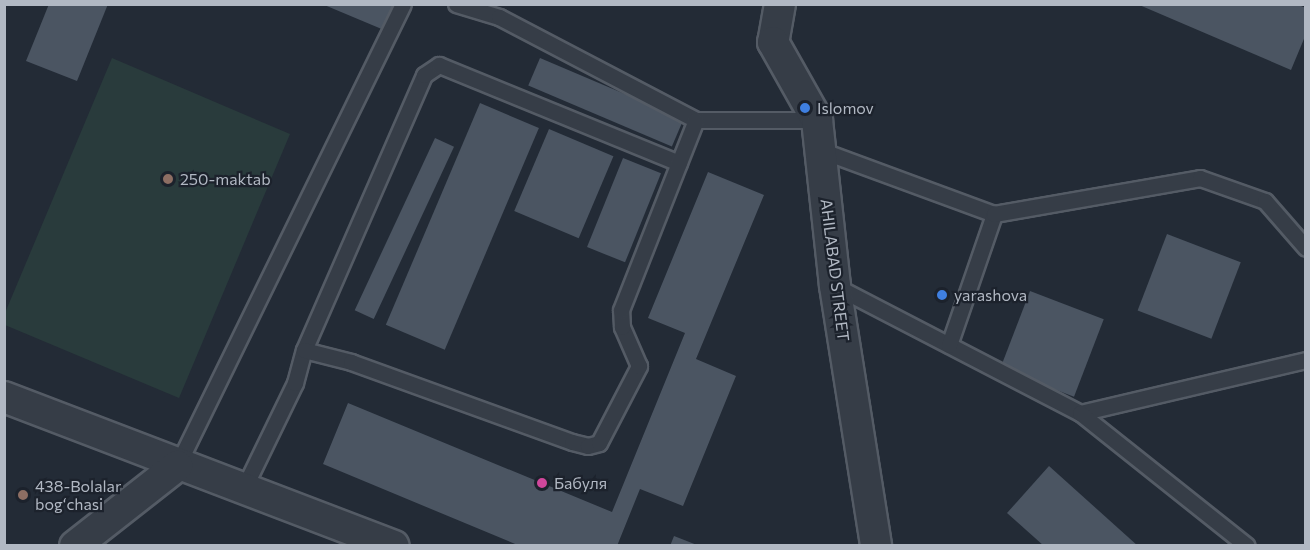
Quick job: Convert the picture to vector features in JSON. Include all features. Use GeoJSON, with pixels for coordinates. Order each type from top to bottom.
{"type":"FeatureCollection","features":[{"type":"Feature","properties":{"kind":"street","name":"AHILABAD STREET"},"geometry":{"type":"LineString","coordinates":[[780,4],[773,42],[817,120],[835,286],[876,546]]}},
{"type":"Feature","properties":{"kind":"street"},"geometry":{"type":"LineString","coordinates":[[4,397],[177,466],[244,488],[394,546]]}},
{"type":"Feature","properties":{"kind":"street"},"geometry":{"type":"LineString","coordinates":[[75,546],[177,466]]}},
{"type":"Feature","properties":{"kind":"lane"},"geometry":{"type":"LineString","coordinates":[[177,466],[403,4]]}},
{"type":"Feature","properties":{"kind":"lane"},"geometry":{"type":"LineString","coordinates":[[456,4],[501,11],[696,120],[817,120]]}},
{"type":"Feature","properties":{"kind":"lane"},"geometry":{"type":"LineString","coordinates":[[244,488],[295,383],[304,350],[424,75],[439,65],[679,163]]}},
{"type":"Feature","properties":{"kind":"lane"},"geometry":{"type":"LineString","coordinates":[[304,350],[351,362],[572,442],[588,446],[599,443],[639,366],[622,327],[621,309],[696,120]]}},
{"type":"Feature","properties":{"kind":"lane"},"geometry":{"type":"LineString","coordinates":[[820,150],[994,214],[1200,178],[1265,201],[1305,248]]}},
{"type":"Feature","properties":{"kind":"lane"},"geometry":{"type":"LineString","coordinates":[[949,345],[994,214]]}},
{"type":"Feature","properties":{"kind":"lane"},"geometry":{"type":"LineString","coordinates":[[835,286],[1080,413],[1247,546]]}},
{"type":"Feature","properties":{"kind":"lane"},"geometry":{"type":"LineString","coordinates":[[1080,413],[1305,360]]}},
{"type":"Feature","properties":{"kind":"shaded area"},"geometry":{"type":"Polygon","coordinates":[[[112,58],[290,134],[179,398],[5,325],[5,313],[112,58]]]}},
{"type":"Feature","properties":{"kind":"building"},"geometry":{"type":"Polygon","coordinates":[[[49,4],[108,4],[77,81],[26,61],[49,4]]]}},
{"type":"Feature","properties":{"kind":"building"},"geometry":{"type":"Polygon","coordinates":[[[322,4],[394,4],[384,30],[322,4]]]}},
{"type":"Feature","properties":{"kind":"building"},"geometry":{"type":"Polygon","coordinates":[[[1137,4],[1296,4],[1306,8],[1306,34],[1291,70],[1137,4]]]}},
{"type":"Feature","properties":{"kind":"building"},"geometry":{"type":"Polygon","coordinates":[[[540,58],[684,119],[672,147],[528,86],[540,58]]]}},
{"type":"Feature","properties":{"kind":"building"},"geometry":{"type":"Polygon","coordinates":[[[480,103],[539,128],[445,350],[386,325],[480,103]]]}},
{"type":"Feature","properties":{"kind":"building"},"geometry":{"type":"Polygon","coordinates":[[[549,129],[613,156],[579,238],[514,211],[549,129]]]}},
{"type":"Feature","properties":{"kind":"building"},"geometry":{"type":"Polygon","coordinates":[[[435,138],[454,147],[374,319],[355,310],[435,138]]]}},
{"type":"Feature","properties":{"kind":"building"},"geometry":{"type":"Polygon","coordinates":[[[623,158],[661,173],[625,262],[587,247],[623,158]]]}},
{"type":"Feature","properties":{"kind":"building"},"geometry":{"type":"Polygon","coordinates":[[[708,172],[764,195],[696,359],[736,376],[683,506],[640,489],[617,546],[520,546],[323,464],[348,403],[612,512],[685,333],[648,318],[708,172]]]}},
{"type":"Feature","properties":{"kind":"building"},"geometry":{"type":"Polygon","coordinates":[[[1167,234],[1241,262],[1211,339],[1138,311],[1167,234]]]}},
{"type":"Feature","properties":{"kind":"building"},"geometry":{"type":"Polygon","coordinates":[[[1030,291],[1104,319],[1074,397],[1000,368],[1030,291]]]}},
{"type":"Feature","properties":{"kind":"building"},"geometry":{"type":"Polygon","coordinates":[[[1049,466],[1138,546],[1044,546],[1007,513],[1049,466]]]}},
{"type":"Feature","properties":{"kind":"building"},"geometry":{"type":"Polygon","coordinates":[[[674,536],[697,545],[697,546],[670,546],[674,536]]]}},
{"type":"Feature","properties":{"kind":"place","name":"Islomov"},"geometry":{"type":"Point","coordinates":[805,108]}},
{"type":"Feature","properties":{"kind":"place","name":"250-maktab"},"geometry":{"type":"Point","coordinates":[168,179]}},
{"type":"Feature","properties":{"kind":"place","name":"yarashova"},"geometry":{"type":"Point","coordinates":[942,295]}},
{"type":"Feature","properties":{"kind":"place","name":"Бабуля"},"geometry":{"type":"Point","coordinates":[542,483]}},
{"type":"Feature","properties":{"kind":"place","name":"438-Bolalar bogʻchasi"},"geometry":{"type":"Point","coordinates":[23,495]}}]}
